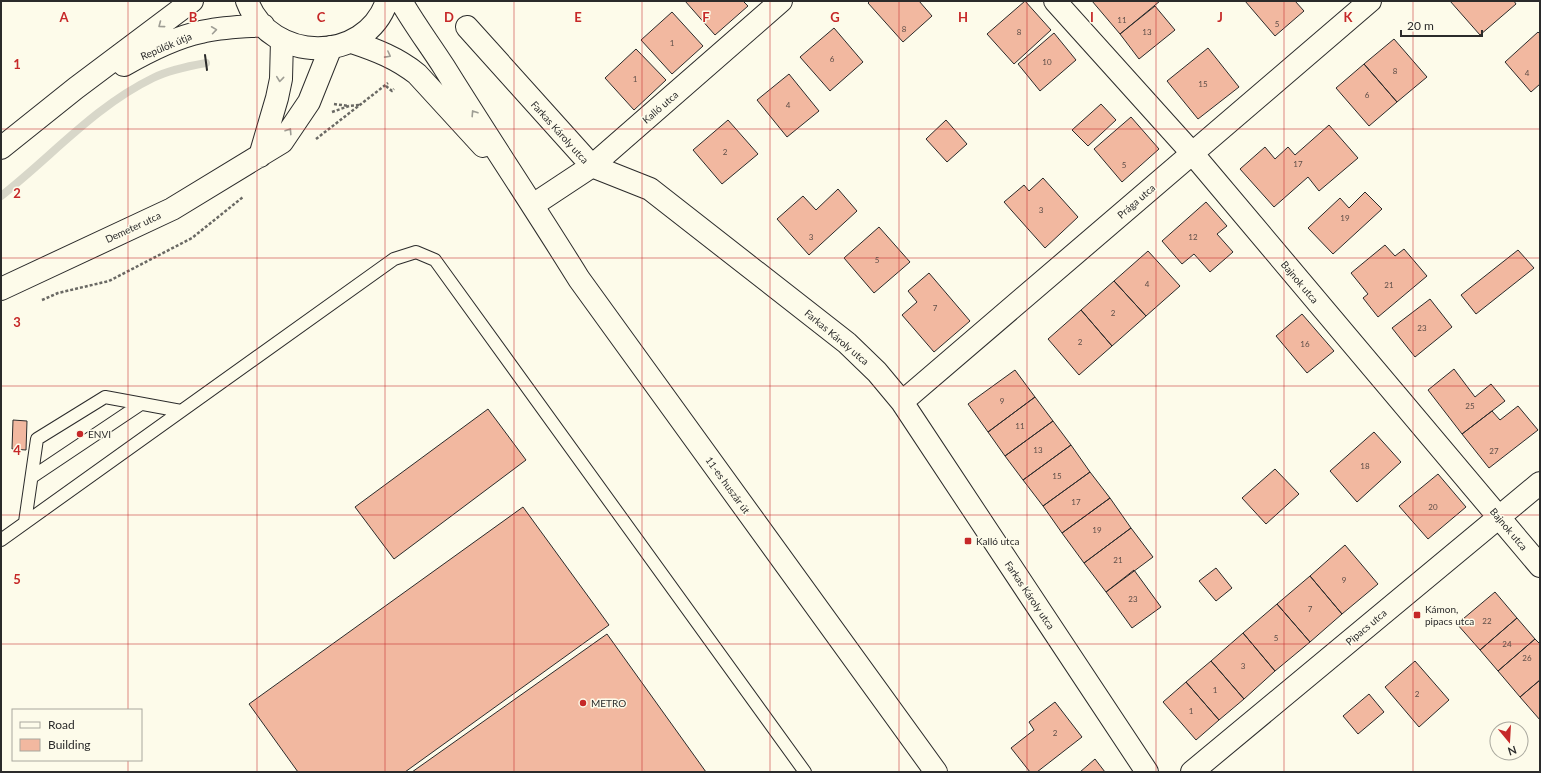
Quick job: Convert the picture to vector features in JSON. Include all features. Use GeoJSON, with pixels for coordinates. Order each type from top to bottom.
{"type":"FeatureCollection","features":[{"type":"Feature","properties":{"kind":"street","name":"Repülők útja"},"geometry":{"type":"LineString","coordinates":[[1,148],[76,88],[192,1]]}},
{"type":"Feature","properties":{"kind":"street"},"geometry":{"type":"LineString","coordinates":[[247,1],[255,17],[262,26],[282,40],[305,48],[341,44],[379,50],[404,64],[417,74],[529,199]]}},
{"type":"Feature","properties":{"kind":"street"},"geometry":{"type":"LineString","coordinates":[[341,44],[363,34],[377,20],[387,1]]}},
{"type":"Feature","properties":{"kind":"street"},"geometry":{"type":"LineString","coordinates":[[401,1],[415,25],[438,57],[529,199]]}},
{"type":"Feature","properties":{"kind":"street","name":"Kalló utca"},"geometry":{"type":"LineString","coordinates":[[529,199],[592,166],[781,1]]}},
{"type":"Feature","properties":{"kind":"street","name":"Bajnok utca"},"geometry":{"type":"LineString","coordinates":[[1055,1],[1192,153],[1540,566]]}},
{"type":"Feature","properties":{"kind":"street","name":"Prága utca"},"geometry":{"type":"LineString","coordinates":[[902,402],[1370,1]]}},
{"type":"Feature","properties":{"kind":"street","name":"Repülők útja"},"geometry":{"type":"LineString","coordinates":[[76,88],[174,41],[200,32],[232,27],[262,26]]}},
{"type":"Feature","properties":{"kind":"street","name":"Farkas Károly utca"},"geometry":{"type":"LineString","coordinates":[[467,27],[592,166],[650,189],[847,343],[877,372],[902,402],[1147,772]]}},
{"type":"Feature","properties":{"kind":"street"},"geometry":{"type":"LineString","coordinates":[[260,156],[281,79],[282,40]]}},
{"type":"Feature","properties":{"kind":"street","name":"Demeter utca"},"geometry":{"type":"LineString","coordinates":[[1,289],[172,210],[282,142],[309,102],[341,44]]}},
{"type":"Feature","properties":{"kind":"street","name":"11-es huszár út"},"geometry":{"type":"LineString","coordinates":[[529,199],[579,279],[936,772]]}},
{"type":"Feature","properties":{"kind":"street","name":"Pipacs utca"},"geometry":{"type":"LineString","coordinates":[[1192,772],[1540,483]]}},
{"type":"Feature","properties":{"kind":"lane"},"geometry":{"type":"LineString","coordinates":[[1,540],[394,259],[416,252],[435,260],[805,772]]}},
{"type":"Feature","properties":{"kind":"lane"},"geometry":{"type":"LineString","coordinates":[[25,522],[38,439],[106,397],[181,411]]}},
{"type":"Feature","properties":{"kind":"lane"},"geometry":{"type":"LineString","coordinates":[[32,477],[141,404]]}},
{"type":"Feature","properties":{"kind":"path"},"geometry":{"type":"LineString","coordinates":[[349,106],[361,104],[386,86]]}},
{"type":"Feature","properties":{"kind":"building"},"geometry":{"type":"Polygon","coordinates":[[[685,1],[743,1],[748,6],[715,35],[685,1]]]}},
{"type":"Feature","properties":{"kind":"building"},"geometry":{"type":"Polygon","coordinates":[[[870,1],[919,1],[932,16],[903,42],[868,3],[870,1]]]}},
{"type":"Feature","properties":{"kind":"building"},"geometry":{"type":"Polygon","coordinates":[[[1025,1],[1051,30],[1014,64],[987,34],[1025,1]]]}},
{"type":"Feature","properties":{"kind":"building"},"geometry":{"type":"Polygon","coordinates":[[[1092,1],[1160,1],[1120,34],[1092,1]]]}},
{"type":"Feature","properties":{"kind":"building"},"geometry":{"type":"Polygon","coordinates":[[[1245,1],[1295,1],[1304,11],[1275,36],[1245,1]]]}},
{"type":"Feature","properties":{"kind":"building"},"geometry":{"type":"Polygon","coordinates":[[[1450,1],[1514,1],[1516,4],[1480,35],[1450,1]]]}},
{"type":"Feature","properties":{"kind":"building"},"geometry":{"type":"Polygon","coordinates":[[[1155,6],[1175,30],[1139,59],[1120,34],[1155,6]]]}},
{"type":"Feature","properties":{"kind":"building"},"geometry":{"type":"Polygon","coordinates":[[[672,12],[703,46],[672,74],[641,40],[672,12]]]}},
{"type":"Feature","properties":{"kind":"building"},"geometry":{"type":"Polygon","coordinates":[[[834,28],[863,62],[830,91],[800,57],[834,28]]]}},
{"type":"Feature","properties":{"kind":"building"},"geometry":{"type":"Polygon","coordinates":[[[1538,32],[1540,34],[1540,84],[1531,92],[1505,62],[1538,32]]]}},
{"type":"Feature","properties":{"kind":"building"},"geometry":{"type":"Polygon","coordinates":[[[1054,33],[1076,60],[1040,91],[1018,64],[1054,33]]]}},
{"type":"Feature","properties":{"kind":"building"},"geometry":{"type":"Polygon","coordinates":[[[1394,39],[1427,77],[1397,102],[1364,64],[1394,39]]]}},
{"type":"Feature","properties":{"kind":"building"},"geometry":{"type":"Polygon","coordinates":[[[1208,48],[1239,87],[1198,119],[1167,81],[1208,48]]]}},
{"type":"Feature","properties":{"kind":"building"},"geometry":{"type":"Polygon","coordinates":[[[636,49],[666,80],[634,110],[605,78],[636,49]]]}},
{"type":"Feature","properties":{"kind":"building"},"geometry":{"type":"Polygon","coordinates":[[[1364,64],[1397,102],[1369,126],[1336,88],[1364,64]]]}},
{"type":"Feature","properties":{"kind":"building"},"geometry":{"type":"Polygon","coordinates":[[[789,74],[819,111],[787,137],[757,100],[789,74]]]}},
{"type":"Feature","properties":{"kind":"building"},"geometry":{"type":"Polygon","coordinates":[[[1101,104],[1116,120],[1088,146],[1072,130],[1101,104]]]}},
{"type":"Feature","properties":{"kind":"building"},"geometry":{"type":"Polygon","coordinates":[[[1131,117],[1159,149],[1122,182],[1094,149],[1131,117]]]}},
{"type":"Feature","properties":{"kind":"building"},"geometry":{"type":"Polygon","coordinates":[[[728,120],[758,154],[722,184],[693,150],[728,120]]]}},
{"type":"Feature","properties":{"kind":"building"},"geometry":{"type":"Polygon","coordinates":[[[946,120],[967,144],[947,162],[926,139],[946,120]]]}},
{"type":"Feature","properties":{"kind":"building"},"geometry":{"type":"Polygon","coordinates":[[[1329,125],[1358,158],[1319,191],[1308,177],[1274,207],[1240,169],[1265,147],[1275,159],[1288,147],[1295,155],[1329,125]]]}},
{"type":"Feature","properties":{"kind":"building"},"geometry":{"type":"Polygon","coordinates":[[[1043,178],[1078,217],[1045,248],[1004,202],[1024,185],[1029,191],[1043,178]]]}},
{"type":"Feature","properties":{"kind":"building"},"geometry":{"type":"Polygon","coordinates":[[[838,189],[857,211],[809,255],[777,219],[803,196],[816,210],[838,189]]]}},
{"type":"Feature","properties":{"kind":"building"},"geometry":{"type":"Polygon","coordinates":[[[1365,192],[1382,209],[1333,254],[1308,228],[1340,198],[1349,208],[1365,192]]]}},
{"type":"Feature","properties":{"kind":"building"},"geometry":{"type":"Polygon","coordinates":[[[1206,202],[1227,226],[1217,234],[1233,252],[1210,272],[1194,254],[1182,264],[1162,241],[1206,202]]]}},
{"type":"Feature","properties":{"kind":"building"},"geometry":{"type":"Polygon","coordinates":[[[879,227],[910,262],[874,293],[844,258],[879,227]]]}},
{"type":"Feature","properties":{"kind":"building"},"geometry":{"type":"Polygon","coordinates":[[[1385,245],[1395,256],[1404,249],[1427,276],[1378,317],[1363,298],[1368,294],[1351,273],[1385,245]]]}},
{"type":"Feature","properties":{"kind":"building"},"geometry":{"type":"Polygon","coordinates":[[[1518,250],[1534,268],[1476,314],[1461,295],[1518,250]]]}},
{"type":"Feature","properties":{"kind":"building"},"geometry":{"type":"Polygon","coordinates":[[[1148,251],[1180,286],[1146,316],[1114,281],[1148,251]]]}},
{"type":"Feature","properties":{"kind":"building"},"geometry":{"type":"Polygon","coordinates":[[[929,273],[970,321],[934,352],[902,315],[917,302],[908,291],[929,273]]]}},
{"type":"Feature","properties":{"kind":"building"},"geometry":{"type":"Polygon","coordinates":[[[1114,281],[1146,316],[1112,346],[1081,310],[1114,281]]]}},
{"type":"Feature","properties":{"kind":"building"},"geometry":{"type":"Polygon","coordinates":[[[1430,299],[1452,327],[1415,357],[1392,328],[1430,299]]]}},
{"type":"Feature","properties":{"kind":"building"},"geometry":{"type":"Polygon","coordinates":[[[1081,310],[1112,346],[1079,375],[1048,339],[1081,310]]]}},
{"type":"Feature","properties":{"kind":"building"},"geometry":{"type":"Polygon","coordinates":[[[1302,314],[1334,351],[1307,373],[1276,336],[1302,314]]]}},
{"type":"Feature","properties":{"kind":"building"},"geometry":{"type":"Polygon","coordinates":[[[1454,369],[1475,397],[1491,384],[1505,401],[1462,434],[1428,390],[1454,369]]]}},
{"type":"Feature","properties":{"kind":"building"},"geometry":{"type":"Polygon","coordinates":[[[1015,370],[1035,397],[988,432],[968,404],[1015,370]]]}},
{"type":"Feature","properties":{"kind":"building"},"geometry":{"type":"Polygon","coordinates":[[[1035,397],[1053,421],[1005,456],[988,432],[1035,397]]]}},
{"type":"Feature","properties":{"kind":"building"},"geometry":{"type":"Polygon","coordinates":[[[1518,406],[1538,430],[1489,468],[1462,434],[1492,411],[1500,420],[1518,406]]]}},
{"type":"Feature","properties":{"kind":"building"},"geometry":{"type":"Polygon","coordinates":[[[488,409],[526,460],[394,559],[355,507],[488,409]]]}},
{"type":"Feature","properties":{"kind":"building"},"geometry":{"type":"Polygon","coordinates":[[[13,420],[27,421],[26,450],[12,449],[13,420]]]}},
{"type":"Feature","properties":{"kind":"building"},"geometry":{"type":"Polygon","coordinates":[[[1053,421],[1071,445],[1023,480],[1005,456],[1053,421]]]}},
{"type":"Feature","properties":{"kind":"building"},"geometry":{"type":"Polygon","coordinates":[[[1374,432],[1401,462],[1357,502],[1330,471],[1374,432]]]}},
{"type":"Feature","properties":{"kind":"building"},"geometry":{"type":"Polygon","coordinates":[[[1071,445],[1090,472],[1043,506],[1023,480],[1071,445]]]}},
{"type":"Feature","properties":{"kind":"building"},"geometry":{"type":"Polygon","coordinates":[[[1275,469],[1299,494],[1266,524],[1242,498],[1275,469]]]}},
{"type":"Feature","properties":{"kind":"building"},"geometry":{"type":"Polygon","coordinates":[[[1090,472],[1110,498],[1062,533],[1043,506],[1090,472]]]}},
{"type":"Feature","properties":{"kind":"building"},"geometry":{"type":"Polygon","coordinates":[[[1438,474],[1466,507],[1428,539],[1399,506],[1438,474]]]}},
{"type":"Feature","properties":{"kind":"building"},"geometry":{"type":"Polygon","coordinates":[[[1110,498],[1131,528],[1084,563],[1062,533],[1110,498]]]}},
{"type":"Feature","properties":{"kind":"building"},"geometry":{"type":"Polygon","coordinates":[[[523,507],[609,625],[405,772],[298,772],[249,704],[523,507]]]}},
{"type":"Feature","properties":{"kind":"building"},"geometry":{"type":"Polygon","coordinates":[[[1131,528],[1153,557],[1106,592],[1084,563],[1131,528]]]}},
{"type":"Feature","properties":{"kind":"building"},"geometry":{"type":"Polygon","coordinates":[[[1345,545],[1378,584],[1342,614],[1310,576],[1345,545]]]}},
{"type":"Feature","properties":{"kind":"building"},"geometry":{"type":"Polygon","coordinates":[[[1216,568],[1232,588],[1216,601],[1199,581],[1216,568]]]}},
{"type":"Feature","properties":{"kind":"building"},"geometry":{"type":"Polygon","coordinates":[[[1134,570],[1161,607],[1132,628],[1106,592],[1134,570]]]}},
{"type":"Feature","properties":{"kind":"building"},"geometry":{"type":"Polygon","coordinates":[[[1310,576],[1342,614],[1310,642],[1277,604],[1310,576]]]}},
{"type":"Feature","properties":{"kind":"building"},"geometry":{"type":"Polygon","coordinates":[[[1495,592],[1517,618],[1480,650],[1457,624],[1495,592]]]}},
{"type":"Feature","properties":{"kind":"building"},"geometry":{"type":"Polygon","coordinates":[[[1277,604],[1310,642],[1275,671],[1243,633],[1277,604]]]}},
{"type":"Feature","properties":{"kind":"building"},"geometry":{"type":"Polygon","coordinates":[[[1517,618],[1535,639],[1498,671],[1480,650],[1517,618]]]}},
{"type":"Feature","properties":{"kind":"building"},"geometry":{"type":"Polygon","coordinates":[[[1243,633],[1275,671],[1244,699],[1211,661],[1243,633]]]}},
{"type":"Feature","properties":{"kind":"building","name":"METRO"},"geometry":{"type":"Polygon","coordinates":[[[607,634],[706,772],[412,772],[607,634]]]}},
{"type":"Feature","properties":{"kind":"building"},"geometry":{"type":"Polygon","coordinates":[[[1535,639],[1540,644],[1540,680],[1520,697],[1498,671],[1535,639]]]}},
{"type":"Feature","properties":{"kind":"building"},"geometry":{"type":"Polygon","coordinates":[[[1211,661],[1244,699],[1219,720],[1186,682],[1211,661]]]}},
{"type":"Feature","properties":{"kind":"building"},"geometry":{"type":"Polygon","coordinates":[[[1415,661],[1449,700],[1419,727],[1385,687],[1415,661]]]}},
{"type":"Feature","properties":{"kind":"building"},"geometry":{"type":"Polygon","coordinates":[[[1540,680],[1540,720],[1520,697],[1540,680]]]}},
{"type":"Feature","properties":{"kind":"building"},"geometry":{"type":"Polygon","coordinates":[[[1186,682],[1219,720],[1196,740],[1163,702],[1186,682]]]}},
{"type":"Feature","properties":{"kind":"building"},"geometry":{"type":"Polygon","coordinates":[[[1369,694],[1384,712],[1358,734],[1343,716],[1369,694]]]}},
{"type":"Feature","properties":{"kind":"building"},"geometry":{"type":"Polygon","coordinates":[[[1055,702],[1082,737],[1037,772],[1030,772],[1011,748],[1034,730],[1029,722],[1055,702]]]}},
{"type":"Feature","properties":{"kind":"building"},"geometry":{"type":"Polygon","coordinates":[[[1095,759],[1105,772],[1080,772],[1095,759]]]}},
{"type":"Feature","properties":{"kind":"waterway"},"geometry":{"type":"LineString","coordinates":[[1,196],[93,117],[132,90],[153,78],[166,73],[206,63]]}},
{"type":"Feature","properties":{"kind":"wall"},"geometry":{"type":"LineString","coordinates":[[205,55],[207,70]]}},
{"type":"Feature","properties":{"kind":"place","name":"ENVI"},"geometry":{"type":"Point","coordinates":[80,434]}},
{"type":"Feature","properties":{"kind":"place","name":"Kalló utca"},"geometry":{"type":"Point","coordinates":[968,541]}},
{"type":"Feature","properties":{"kind":"place","name":"Kámon, pipacs utca"},"geometry":{"type":"Point","coordinates":[1417,615]}},
{"type":"Feature","properties":{"kind":"place","name":"METRO"},"geometry":{"type":"Point","coordinates":[583,703]}}]}
